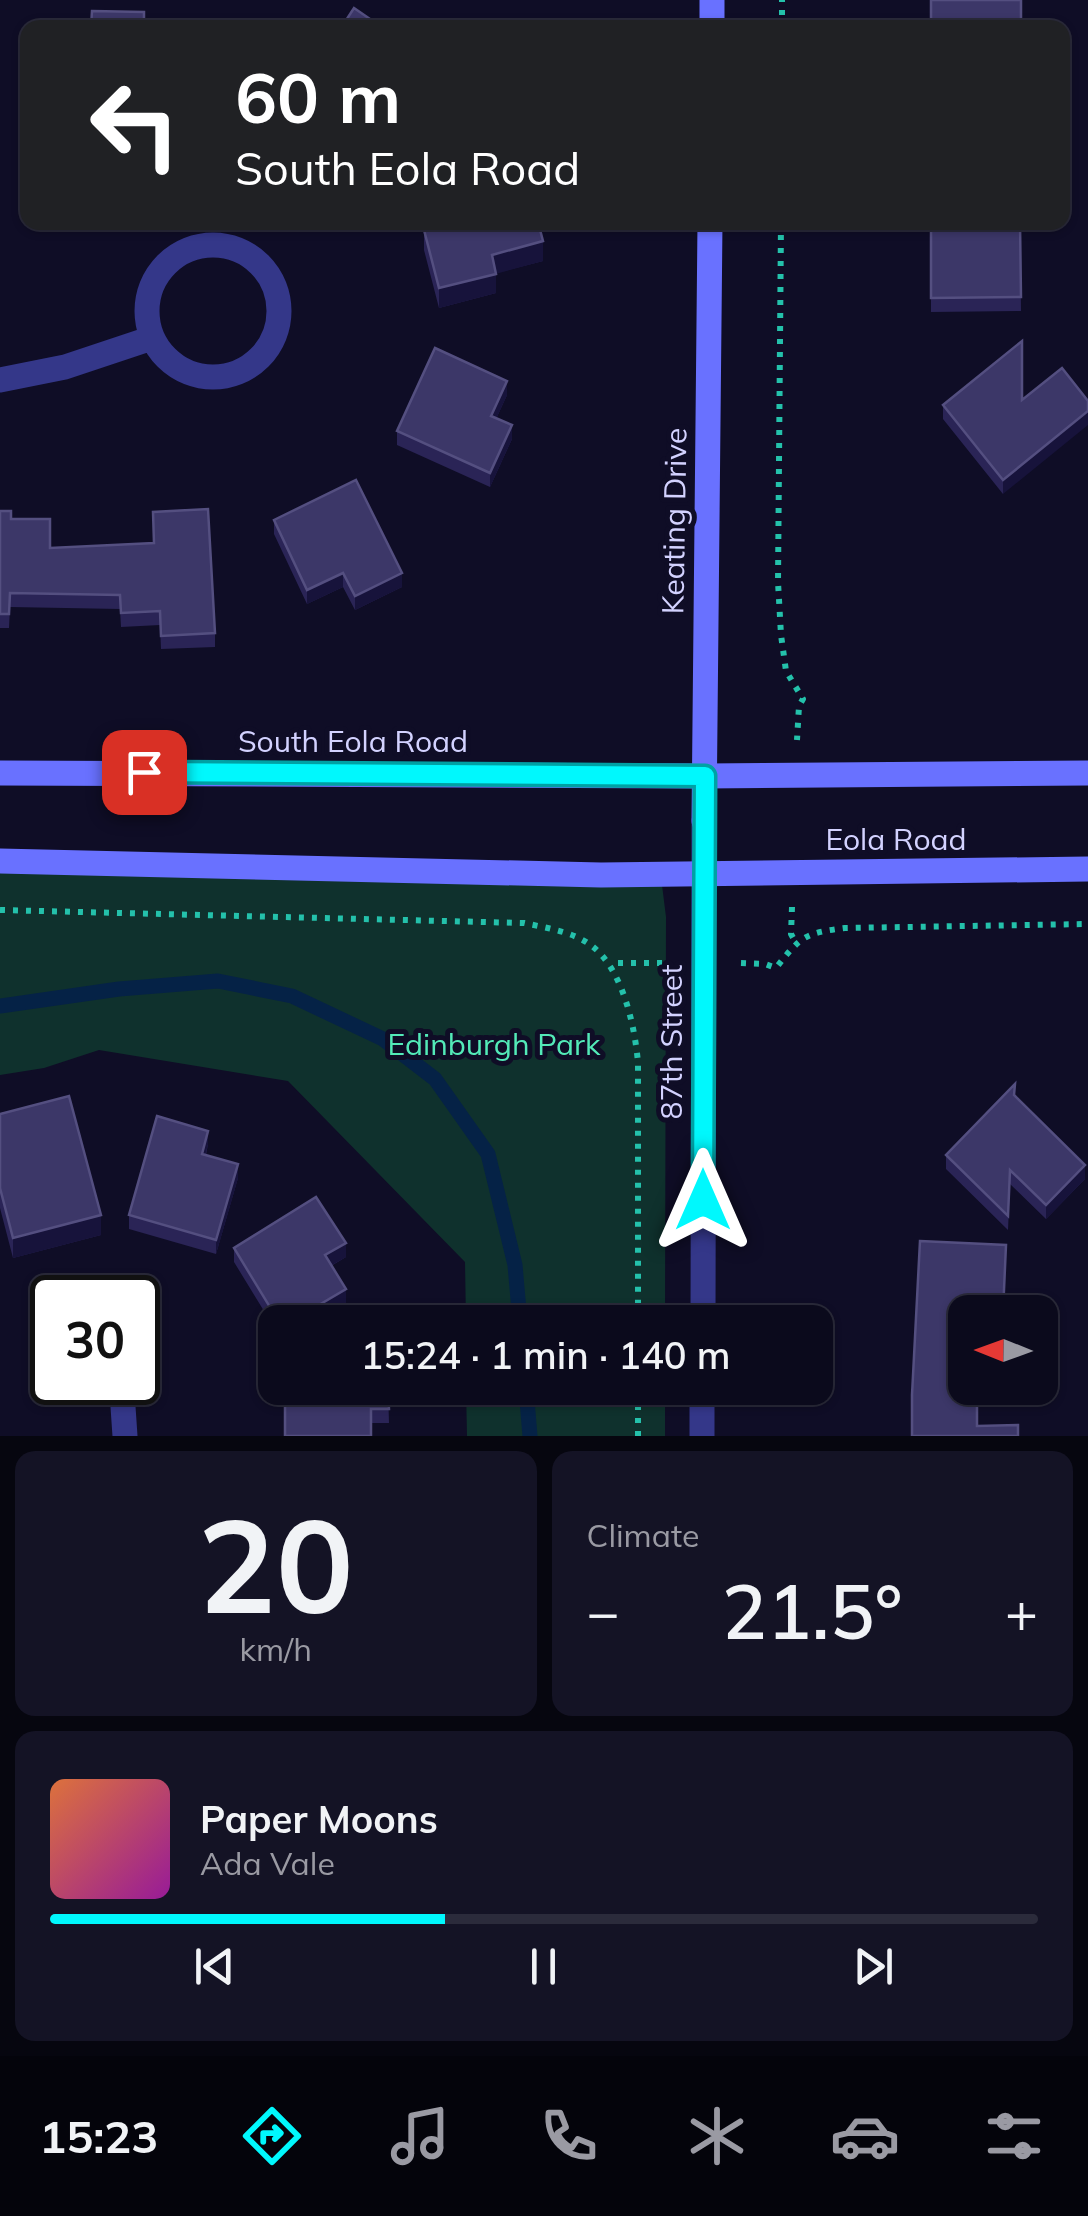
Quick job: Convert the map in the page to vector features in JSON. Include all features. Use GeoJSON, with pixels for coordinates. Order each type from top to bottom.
{"type":"FeatureCollection","features":[{"type":"Feature","properties":{"kind":"street","name":"Keating Drive"},"geometry":{"type":"LineString","coordinates":[[704,821],[710,230]]}},
{"type":"Feature","properties":{"kind":"street"},"geometry":{"type":"LineString","coordinates":[[199,245],[231,246],[256,259],[272,279],[280,311],[276,334],[261,357],[236,374],[204,376],[174,364],[152,338],[147,308],[153,282],[171,259],[199,245]]}},
{"type":"Feature","properties":{"kind":"street"},"geometry":{"type":"LineString","coordinates":[[0,380],[65,368],[152,338]]}},
{"type":"Feature","properties":{"kind":"street","name":"South Eola Road"},"geometry":{"type":"LineString","coordinates":[[0,773],[705,776]]}},
{"type":"Feature","properties":{"kind":"street"},"geometry":{"type":"LineString","coordinates":[[705,776],[1088,773]]}},
{"type":"Feature","properties":{"kind":"street","name":"87th Street"},"geometry":{"type":"LineString","coordinates":[[703,1305],[704,821]]}},
{"type":"Feature","properties":{"kind":"street"},"geometry":{"type":"LineString","coordinates":[[0,861],[704,874]]}},
{"type":"Feature","properties":{"kind":"street","name":"Eola Road"},"geometry":{"type":"LineString","coordinates":[[704,874],[1088,870]]}},
{"type":"Feature","properties":{"kind":"street"},"geometry":{"type":"LineString","coordinates":[[123,1405],[124,1436]]}},
{"type":"Feature","properties":{"kind":"street"},"geometry":{"type":"LineString","coordinates":[[702,1405],[702,1436]]}},
{"type":"Feature","properties":{"kind":"path"},"geometry":{"type":"LineString","coordinates":[[781,230],[778,582],[786,671],[803,699],[799,706],[795,775]]}},
{"type":"Feature","properties":{"kind":"path"},"geometry":{"type":"LineString","coordinates":[[794,872],[791,934],[796,943]]}},
{"type":"Feature","properties":{"kind":"path"},"geometry":{"type":"LineString","coordinates":[[0,910],[524,923],[565,933],[592,946],[607,963],[620,988],[635,1032],[638,1305]]}},
{"type":"Feature","properties":{"kind":"path"},"geometry":{"type":"LineString","coordinates":[[765,964],[776,968],[796,943],[814,932],[845,928],[1088,924]]}},
{"type":"Feature","properties":{"kind":"path"},"geometry":{"type":"LineString","coordinates":[[638,1405],[638,1436]]}},
{"type":"Feature","properties":{"kind":"green space","name":"Edinburgh Park"},"geometry":{"type":"Polygon","coordinates":[[[0,858],[662,885],[666,917],[665,1305],[466,1305],[465,1262],[288,1081],[99,1050],[44,1068],[0,1075],[0,858]]]}},
{"type":"Feature","properties":{"kind":"green space"},"geometry":{"type":"Polygon","coordinates":[[[466,1405],[665,1405],[665,1436],[467,1436],[466,1405]]]}},
{"type":"Feature","properties":{"kind":"building"},"geometry":{"type":"Polygon","coordinates":[[[931,0],[1021,0],[1021,20],[931,20],[931,0]]]}},
{"type":"Feature","properties":{"kind":"building"},"geometry":{"type":"Polygon","coordinates":[[[354,8],[371,20],[346,20],[354,8]]]}},
{"type":"Feature","properties":{"kind":"building"},"geometry":{"type":"Polygon","coordinates":[[[92,11],[144,12],[144,20],[91,20],[92,11]]]}},
{"type":"Feature","properties":{"kind":"building"},"geometry":{"type":"Polygon","coordinates":[[[424,230],[540,230],[543,241],[492,255],[496,274],[439,288],[424,230]]]}},
{"type":"Feature","properties":{"kind":"building"},"geometry":{"type":"Polygon","coordinates":[[[931,230],[1020,230],[1021,297],[931,298],[931,230]]]}},
{"type":"Feature","properties":{"kind":"building"},"geometry":{"type":"Polygon","coordinates":[[[1022,341],[1022,400],[1062,368],[1088,401],[1088,411],[1003,480],[943,405],[1022,341]]]}},
{"type":"Feature","properties":{"kind":"building"},"geometry":{"type":"Polygon","coordinates":[[[435,348],[507,381],[491,416],[512,425],[490,473],[397,431],[435,348]]]}},
{"type":"Feature","properties":{"kind":"building"},"geometry":{"type":"Polygon","coordinates":[[[356,480],[402,573],[355,596],[343,573],[307,590],[274,520],[356,480]]]}},
{"type":"Feature","properties":{"kind":"building"},"geometry":{"type":"Polygon","coordinates":[[[208,509],[215,633],[161,636],[160,611],[121,613],[120,595],[10,593],[9,614],[0,614],[0,511],[11,511],[11,519],[50,519],[50,548],[154,543],[153,512],[208,509]]]}},
{"type":"Feature","properties":{"kind":"building"},"geometry":{"type":"Polygon","coordinates":[[[1015,1084],[1014,1095],[1085,1165],[1046,1205],[1010,1170],[1008,1216],[946,1155],[1015,1084]]]}},
{"type":"Feature","properties":{"kind":"building"},"geometry":{"type":"Polygon","coordinates":[[[69,1096],[101,1215],[13,1238],[0,1188],[0,1114],[69,1096]]]}},
{"type":"Feature","properties":{"kind":"building"},"geometry":{"type":"Polygon","coordinates":[[[157,1116],[208,1131],[202,1154],[238,1164],[216,1240],[129,1215],[157,1116]]]}},
{"type":"Feature","properties":{"kind":"building"},"geometry":{"type":"Polygon","coordinates":[[[316,1197],[346,1243],[325,1255],[346,1289],[319,1305],[269,1305],[234,1248],[316,1197]]]}},
{"type":"Feature","properties":{"kind":"building"},"geometry":{"type":"Polygon","coordinates":[[[920,1241],[1006,1245],[1004,1295],[948,1295],[948,1405],[977,1405],[977,1426],[1018,1425],[1018,1436],[912,1436],[920,1241]]]}},
{"type":"Feature","properties":{"kind":"building"},"geometry":{"type":"Polygon","coordinates":[[[285,1405],[389,1405],[389,1409],[371,1409],[371,1436],[285,1436],[285,1405]]]}},
{"type":"Feature","properties":{"kind":"waterway"},"geometry":{"type":"LineString","coordinates":[[0,1006],[119,989],[218,981],[292,996],[383,1039],[435,1079],[488,1154],[515,1265],[519,1305]]}},
{"type":"Feature","properties":{"kind":"waterway"},"geometry":{"type":"LineString","coordinates":[[527,1405],[530,1436]]}},
{"type":"Feature","properties":{"kind":"route"},"geometry":{"type":"LineString","coordinates":[[144,772],[705,776],[703,1200]]}}]}
